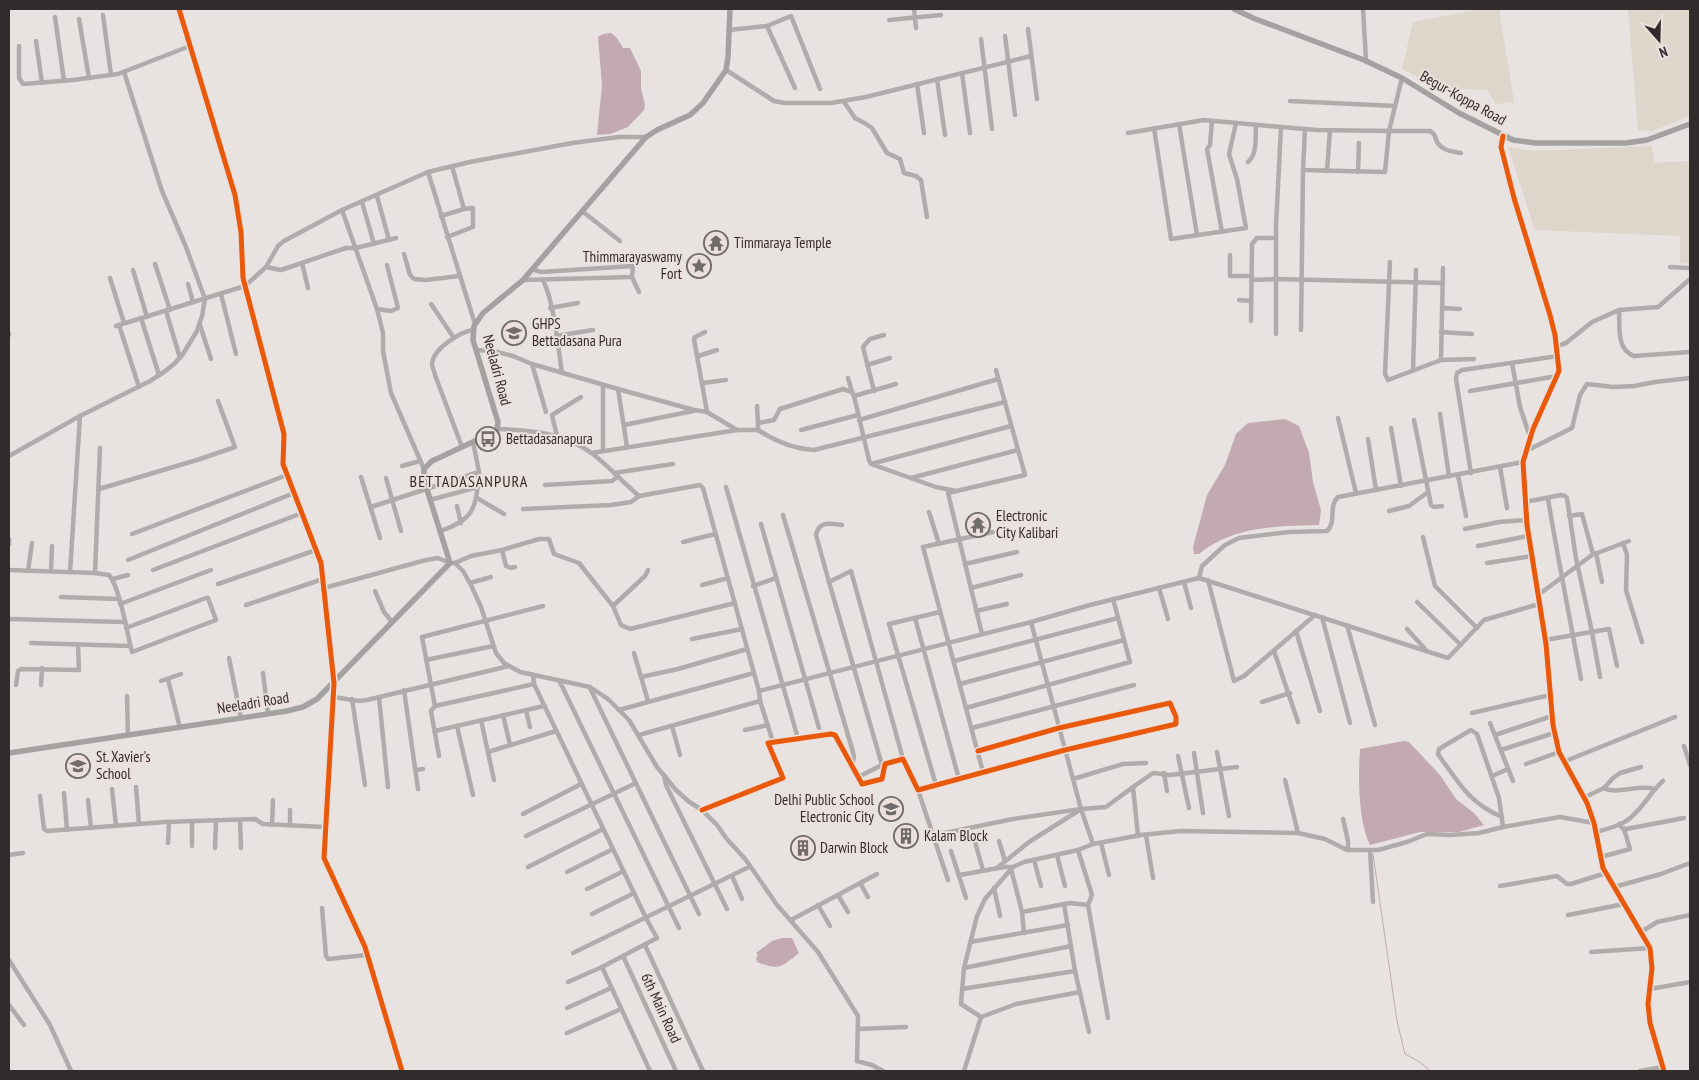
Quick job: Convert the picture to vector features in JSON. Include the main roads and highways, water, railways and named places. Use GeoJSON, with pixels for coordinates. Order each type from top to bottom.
{"type":"FeatureCollection","features":[{"type":"Feature","properties":{"kind":"main road","name":"Neeladri Road"},"geometry":{"type":"LineString","coordinates":[[9,754],[303,707],[317,699],[334,683],[452,563],[424,480],[424,469],[432,460],[497,429],[498,422],[473,340],[474,327],[483,313],[523,280],[646,137],[690,115],[703,103],[726,70],[730,9]]}},
{"type":"Feature","properties":{"kind":"main road","name":"Begur-Koppa Road"},"geometry":{"type":"LineString","coordinates":[[1234,9],[1253,18],[1366,60],[1402,78],[1459,113],[1513,140],[1536,144],[1626,143],[1647,140],[1690,124]]}},
{"type":"Feature","properties":{"kind":"main road"},"geometry":{"type":"LineString","coordinates":[[1503,136],[1501,147],[1514,198],[1544,292],[1558,356],[1559,371],[1530,437],[1523,462],[1526,520],[1545,640],[1554,734],[1563,762],[1585,798],[1594,823],[1603,868],[1650,948],[1652,968],[1648,1004],[1650,1023],[1663,1069]]}},
{"type":"Feature","properties":{"kind":"main road"},"geometry":{"type":"LineString","coordinates":[[334,683],[323,853],[325,862],[367,955],[402,1071]]}},
{"type":"Feature","properties":{"kind":"waterway"},"geometry":{"type":"LineString","coordinates":[[1373,854],[1397,1021],[1405,1054],[1431,1071]]}},
{"type":"Feature","properties":{"kind":"place","name":"Timmaraya Temple"},"geometry":{"type":"Point","coordinates":[716,243]}},
{"type":"Feature","properties":{"kind":"place","name":"Thimmarayaswamy Fort"},"geometry":{"type":"Point","coordinates":[699,266]}},
{"type":"Feature","properties":{"kind":"place","name":"GHPS Bettadasana Pura"},"geometry":{"type":"Point","coordinates":[514,333]}},
{"type":"Feature","properties":{"kind":"place","name":"Bettadasanapura"},"geometry":{"type":"Point","coordinates":[488,439]}},
{"type":"Feature","properties":{"kind":"place","name":"Electronic City Kalibari"},"geometry":{"type":"Point","coordinates":[978,525]}},
{"type":"Feature","properties":{"kind":"place","name":"St. Xavier's School"},"geometry":{"type":"Point","coordinates":[78,766]}},
{"type":"Feature","properties":{"kind":"place","name":"Delhi Public School Electronic City"},"geometry":{"type":"Point","coordinates":[891,809]}},
{"type":"Feature","properties":{"kind":"place","name":"Kalam Block"},"geometry":{"type":"Point","coordinates":[906,836]}},
{"type":"Feature","properties":{"kind":"place","name":"Darwin Block"},"geometry":{"type":"Point","coordinates":[803,848]}},
{"type":"Feature","properties":{"kind":"district","name":"BETTADASANPURA"},"geometry":{"type":"Point","coordinates":[469,481]}}]}
